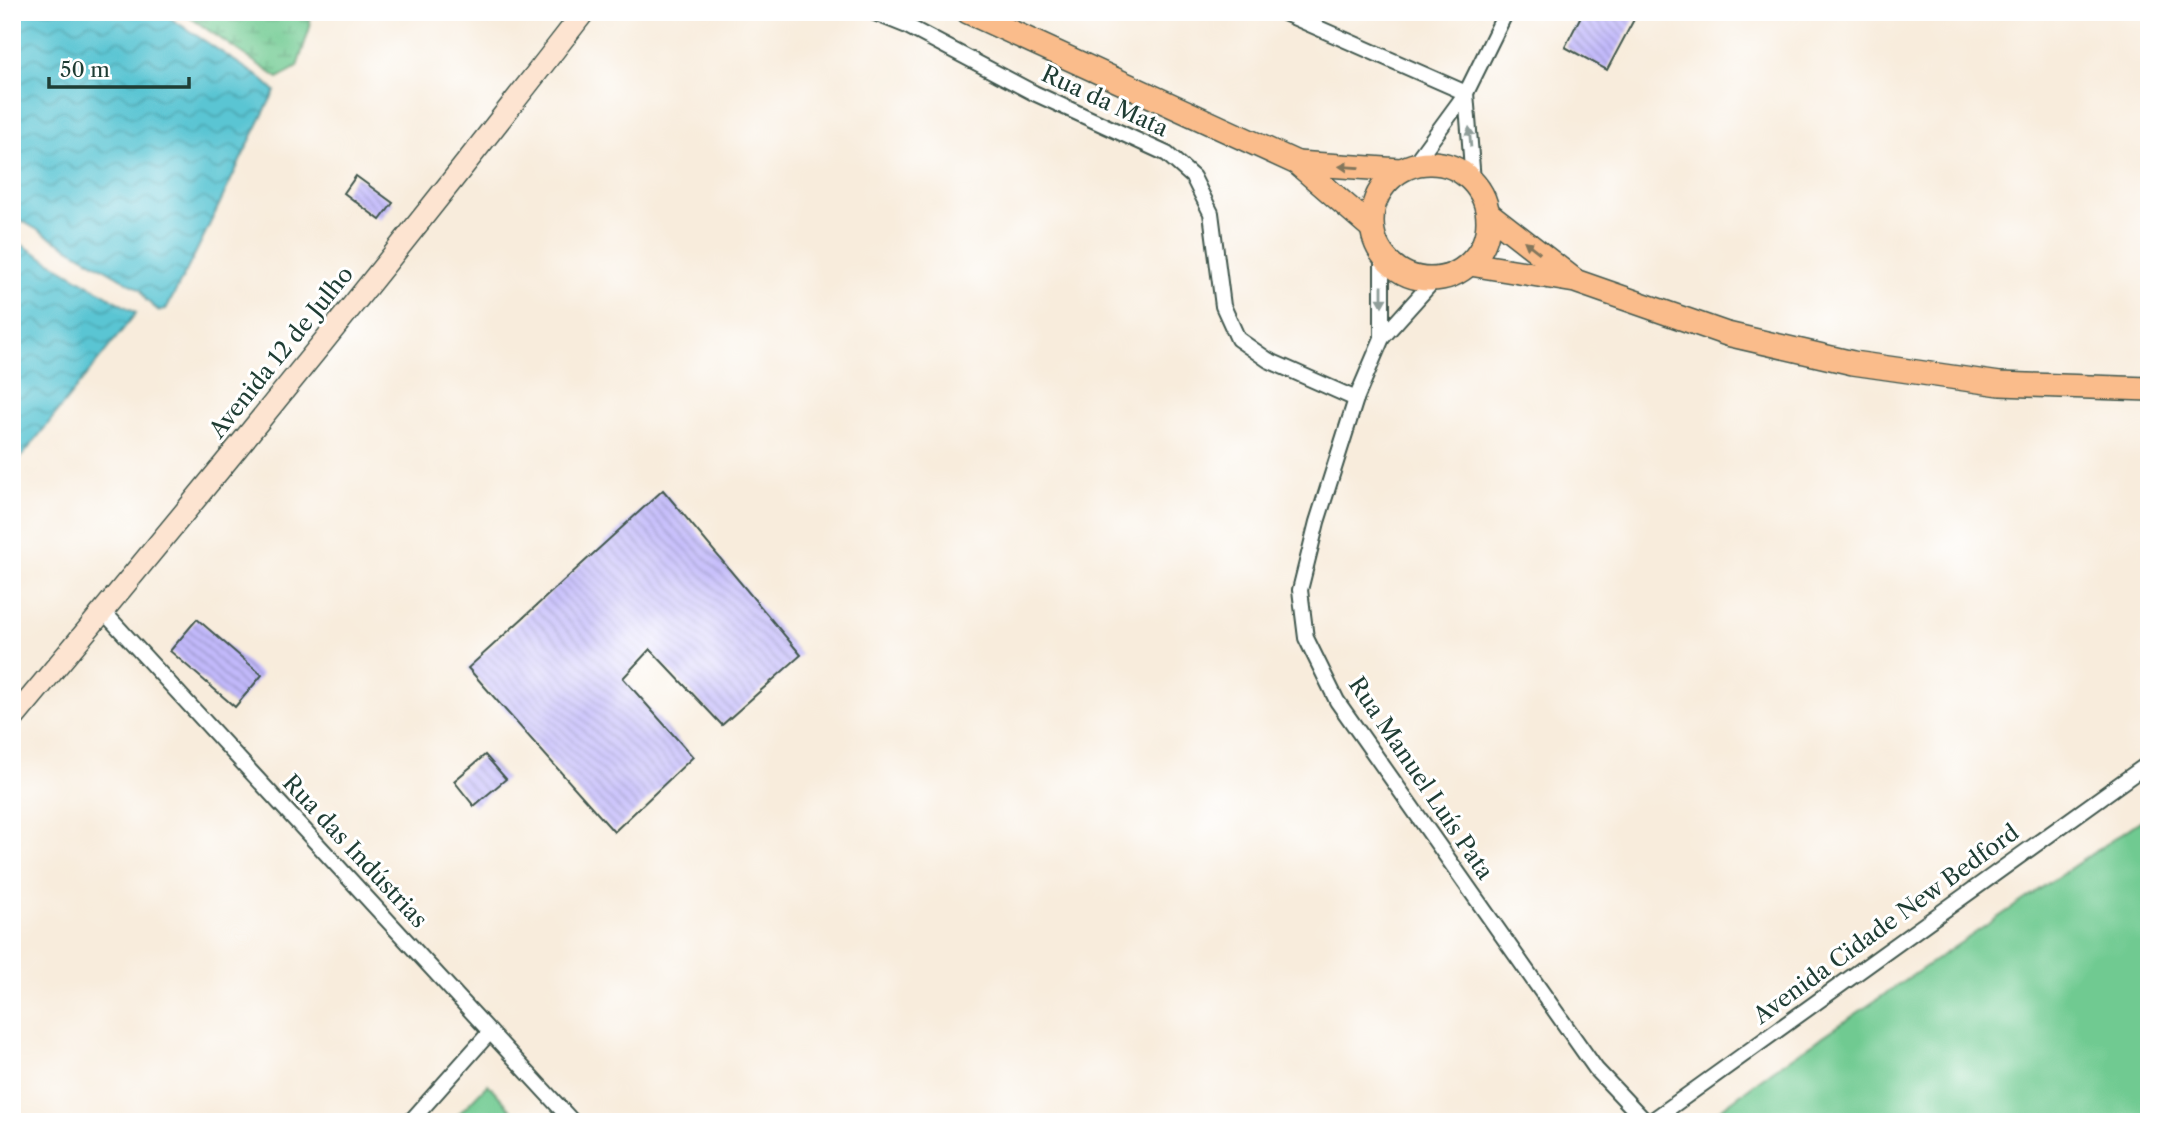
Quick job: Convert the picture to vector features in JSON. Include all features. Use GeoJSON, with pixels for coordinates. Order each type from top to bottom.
{"type":"FeatureCollection","features":[{"type":"Feature","properties":{"kind":"main road","name":"Avenida 12 de Julho"},"geometry":{"type":"LineString","coordinates":[[12,720],[437,200],[584,12]]}},
{"type":"Feature","properties":{"kind":"main road"},"geometry":{"type":"LineString","coordinates":[[968,12],[1297,163],[1372,228]]}},
{"type":"Feature","properties":{"kind":"main road"},"geometry":{"type":"LineString","coordinates":[[1297,163],[1407,167],[1430,162],[1446,164],[1461,171],[1483,195],[1488,213],[1488,232],[1481,250],[1470,264],[1454,275],[1435,279],[1415,277],[1396,268],[1382,254],[1376,242],[1372,228],[1378,195],[1387,181],[1407,167]]}},
{"type":"Feature","properties":{"kind":"main road"},"geometry":{"type":"LineString","coordinates":[[1488,213],[1575,281]]}},
{"type":"Feature","properties":{"kind":"main road"},"geometry":{"type":"LineString","coordinates":[[1470,264],[1575,281],[1727,334],[1853,363],[2000,384],[2147,389]]}},
{"type":"Feature","properties":{"kind":"street","name":"Rua da Mata"},"geometry":{"type":"LineString","coordinates":[[872,12],[908,26],[1034,93],[1167,154],[1193,177],[1211,213],[1223,306],[1238,339],[1268,360],[1356,399]]}},
{"type":"Feature","properties":{"kind":"street"},"geometry":{"type":"LineString","coordinates":[[1282,12],[1466,93]]}},
{"type":"Feature","properties":{"kind":"street"},"geometry":{"type":"LineString","coordinates":[[1407,167],[1466,93],[1506,12]]}},
{"type":"Feature","properties":{"kind":"street"},"geometry":{"type":"LineString","coordinates":[[1466,93],[1473,181]]}},
{"type":"Feature","properties":{"kind":"street"},"geometry":{"type":"LineString","coordinates":[[1382,254],[1382,338]]}},
{"type":"Feature","properties":{"kind":"street"},"geometry":{"type":"LineString","coordinates":[[1382,338],[1435,279]]}},
{"type":"Feature","properties":{"kind":"street","name":"Rua Manuel Luís Pata"},"geometry":{"type":"LineString","coordinates":[[1382,338],[1356,399],[1317,522],[1300,590],[1306,638],[1337,701],[1596,1069],[1648,1122]]}},
{"type":"Feature","properties":{"kind":"street","name":"Rua das Indústrias"},"geometry":{"type":"LineString","coordinates":[[103,611],[573,1122]]}},
{"type":"Feature","properties":{"kind":"street","name":"Avenida Cidade New Bedford"},"geometry":{"type":"LineString","coordinates":[[1648,1122],[2149,764]]}},
{"type":"Feature","properties":{"kind":"street"},"geometry":{"type":"LineString","coordinates":[[410,1122],[490,1032]]}},
{"type":"Feature","properties":{"kind":"green space"},"geometry":{"type":"Polygon","coordinates":[[[182,12],[310,12],[310,27],[297,67],[278,78],[182,12]]]}},
{"type":"Feature","properties":{"kind":"green space"},"geometry":{"type":"Polygon","coordinates":[[[2149,815],[2149,1122],[1703,1122],[1773,1070],[2149,815]]]}},
{"type":"Feature","properties":{"kind":"green space"},"geometry":{"type":"Polygon","coordinates":[[[488,1084],[516,1115],[509,1122],[451,1122],[488,1084]]]}},
{"type":"Feature","properties":{"kind":"water"},"geometry":{"type":"Polygon","coordinates":[[[12,12],[161,12],[262,79],[275,91],[166,309],[159,311],[146,300],[141,290],[12,215],[12,12]]]}},
{"type":"Feature","properties":{"kind":"water"},"geometry":{"type":"Polygon","coordinates":[[[12,239],[136,313],[12,469],[12,239]]]}},
{"type":"Feature","properties":{"kind":"building"},"geometry":{"type":"Polygon","coordinates":[[[1583,12],[1638,12],[1607,70],[1565,47],[1583,12]]]}},
{"type":"Feature","properties":{"kind":"building"},"geometry":{"type":"Polygon","coordinates":[[[356,176],[393,203],[380,220],[344,193],[356,176]]]}},
{"type":"Feature","properties":{"kind":"building"},"geometry":{"type":"Polygon","coordinates":[[[663,490],[801,655],[722,725],[650,649],[623,678],[693,757],[614,832],[468,668],[663,490]]]}},
{"type":"Feature","properties":{"kind":"building"},"geometry":{"type":"Polygon","coordinates":[[[197,619],[262,675],[235,707],[170,651],[197,619]]]}},
{"type":"Feature","properties":{"kind":"building"},"geometry":{"type":"Polygon","coordinates":[[[485,755],[506,779],[474,806],[454,781],[485,755]]]}}]}
